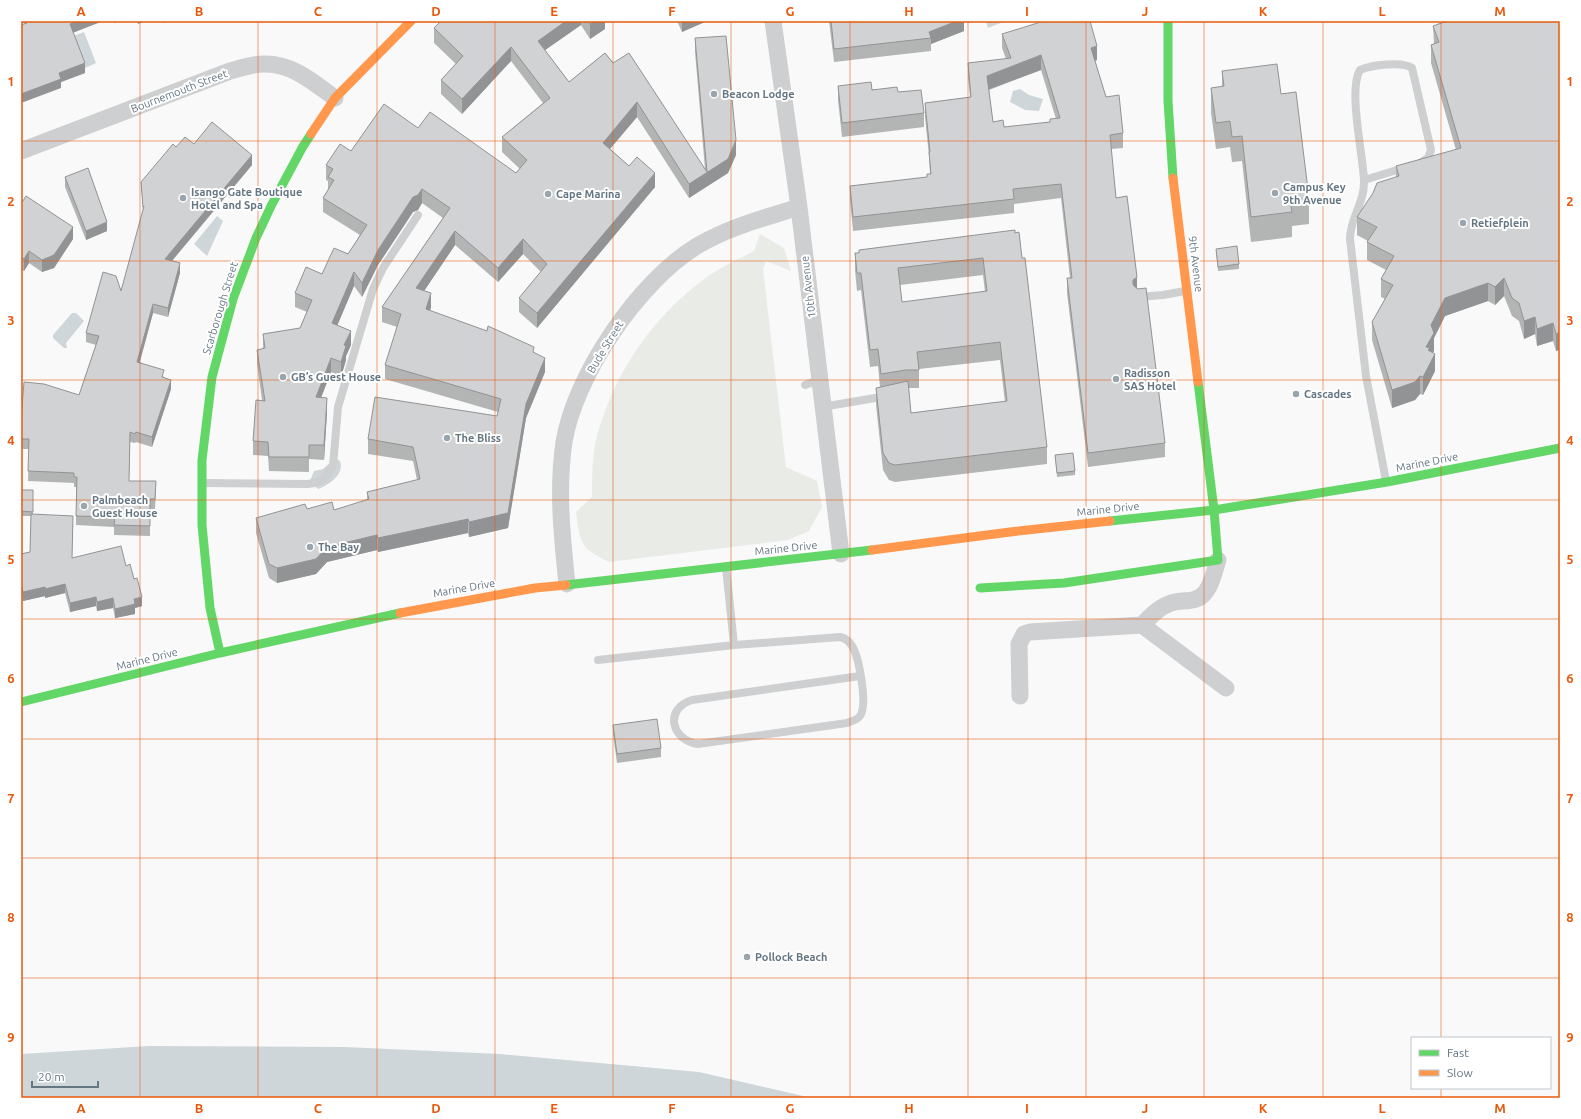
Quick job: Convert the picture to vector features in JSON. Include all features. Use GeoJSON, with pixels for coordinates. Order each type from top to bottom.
{"type":"FeatureCollection","features":[{"type":"Feature","properties":{"kind":"main road","name":"Scarborough Street"},"geometry":{"type":"LineString","coordinates":[[220,654],[210,608],[206,577],[201,483],[202,460],[212,378],[239,282],[256,238],[302,148],[335,98],[411,21]]}},
{"type":"Feature","properties":{"kind":"main road","name":"9th Avenue"},"geometry":{"type":"LineString","coordinates":[[1168,21],[1168,101],[1171,161],[1214,510],[1218,560]]}},
{"type":"Feature","properties":{"kind":"main road","name":"Marine Drive"},"geometry":{"type":"LineString","coordinates":[[21,702],[220,654],[386,616],[457,602],[567,584],[615,580],[726,566],[841,554],[1010,532],[1214,510],[1387,482],[1560,448]]}},
{"type":"Feature","properties":{"kind":"main road"},"geometry":{"type":"LineString","coordinates":[[980,588],[1064,583],[1218,560]]}},
{"type":"Feature","properties":{"kind":"street","name":"10th Avenue"},"geometry":{"type":"LineString","coordinates":[[773,21],[799,207],[812,382],[822,407],[841,554]]}},
{"type":"Feature","properties":{"kind":"street","name":"Bournemouth Street"},"geometry":{"type":"LineString","coordinates":[[21,151],[230,71],[253,65],[266,64],[290,68],[335,98]]}},
{"type":"Feature","properties":{"kind":"street","name":"Bude Street"},"geometry":{"type":"LineString","coordinates":[[567,584],[562,540],[560,494],[564,442],[572,409],[612,333],[636,300],[662,274],[696,247],[729,230],[799,207]]}},
{"type":"Feature","properties":{"kind":"street"},"geometry":{"type":"LineString","coordinates":[[1020,696],[1019,644],[1024,634],[1030,632],[1142,625],[1160,608],[1172,602],[1196,599],[1203,595],[1210,582],[1218,560]]}},
{"type":"Feature","properties":{"kind":"street"},"geometry":{"type":"LineString","coordinates":[[1142,625],[1226,688]]}},
{"type":"Feature","properties":{"kind":"lane"},"geometry":{"type":"LineString","coordinates":[[1364,180],[1424,162],[1432,150],[1412,68],[1408,65],[1368,67],[1360,70],[1356,88],[1357,131],[1364,180],[1362,201],[1351,226],[1350,239],[1366,376],[1387,482]]}},
{"type":"Feature","properties":{"kind":"lane"},"geometry":{"type":"LineString","coordinates":[[201,483],[315,484],[324,480],[333,466],[338,407],[374,289],[383,268],[418,215]]}},
{"type":"Feature","properties":{"kind":"lane"},"geometry":{"type":"LineString","coordinates":[[1138,297],[1188,291]]}},
{"type":"Feature","properties":{"kind":"lane"},"geometry":{"type":"LineString","coordinates":[[822,407],[899,394]]}},
{"type":"Feature","properties":{"kind":"lane"},"geometry":{"type":"LineString","coordinates":[[726,566],[734,645]]}},
{"type":"Feature","properties":{"kind":"lane"},"geometry":{"type":"LineString","coordinates":[[598,660],[734,645],[840,637],[844,638],[851,644],[860,676],[864,702],[862,711],[856,720],[847,723],[698,744],[686,741],[676,728],[673,719],[681,704],[692,700],[860,676]]}},
{"type":"Feature","properties":{"kind":"shaded area"},"geometry":{"type":"Polygon","coordinates":[[[986,21],[1003,21],[1003,22],[988,28],[986,21]]]}},
{"type":"Feature","properties":{"kind":"shaded area"},"geometry":{"type":"Polygon","coordinates":[[[84,32],[96,63],[85,68],[73,36],[84,32]]]}},
{"type":"Feature","properties":{"kind":"shaded area"},"geometry":{"type":"Polygon","coordinates":[[[1020,89],[1029,95],[1043,99],[1039,111],[1025,110],[1010,102],[1013,91],[1020,89]]]}},
{"type":"Feature","properties":{"kind":"shaded area"},"geometry":{"type":"Polygon","coordinates":[[[217,216],[223,221],[207,256],[194,244],[217,216]]]}},
{"type":"Feature","properties":{"kind":"shaded area"},"geometry":{"type":"Polygon","coordinates":[[[760,234],[784,248],[791,271],[766,261],[763,269],[786,467],[817,481],[822,507],[809,531],[788,540],[609,562],[592,553],[583,543],[579,531],[576,512],[592,497],[595,444],[604,413],[614,390],[625,368],[638,348],[669,309],[687,292],[707,277],[724,266],[754,251],[760,234]]]}},
{"type":"Feature","properties":{"kind":"shaded area"},"geometry":{"type":"Polygon","coordinates":[[[72,313],[76,313],[84,321],[66,343],[67,348],[64,348],[53,338],[53,335],[72,313]]]}},
{"type":"Feature","properties":{"kind":"shaded area"},"geometry":{"type":"Polygon","coordinates":[[[335,458],[340,461],[341,466],[338,475],[327,485],[318,489],[310,481],[314,471],[323,469],[335,458]]]}},
{"type":"Feature","properties":{"kind":"shaded area"},"geometry":{"type":"Polygon","coordinates":[[[149,1046],[345,1047],[500,1054],[699,1072],[812,1098],[21,1098],[21,1054],[149,1046]]]}},
{"type":"Feature","properties":{"kind":"building"},"geometry":{"type":"Polygon","coordinates":[[[26,21],[78,21],[70,24],[85,63],[59,73],[61,79],[21,94],[21,25],[27,23],[26,21]]]}},
{"type":"Feature","properties":{"kind":"building"},"geometry":{"type":"Polygon","coordinates":[[[441,21],[566,21],[538,41],[569,82],[605,53],[613,63],[629,53],[707,172],[695,38],[726,36],[736,140],[728,159],[689,184],[637,102],[603,143],[629,166],[637,157],[655,173],[537,313],[519,298],[547,264],[523,239],[498,268],[455,231],[416,288],[431,293],[426,309],[487,331],[488,326],[534,347],[533,352],[545,358],[526,404],[508,513],[469,522],[468,519],[378,538],[377,535],[327,547],[316,559],[277,568],[269,564],[256,518],[305,504],[307,509],[332,502],[334,510],[369,499],[367,492],[420,479],[413,447],[368,439],[375,397],[497,416],[501,399],[385,365],[401,314],[382,307],[450,208],[422,189],[418,195],[413,197],[378,250],[362,283],[354,272],[332,323],[351,331],[344,345],[346,346],[341,362],[331,358],[316,397],[327,398],[324,445],[309,445],[309,457],[269,457],[268,442],[253,441],[256,400],[265,401],[257,350],[265,348],[263,334],[300,328],[312,300],[295,293],[306,267],[322,274],[334,248],[348,254],[367,225],[323,198],[334,180],[328,177],[333,169],[326,165],[340,144],[351,151],[384,104],[418,128],[430,112],[516,173],[527,160],[502,137],[550,98],[511,47],[462,99],[441,80],[463,56],[434,28],[441,21]]]}},
{"type":"Feature","properties":{"kind":"building"},"geometry":{"type":"Polygon","coordinates":[[[588,21],[595,21],[590,24],[588,21]]]}},
{"type":"Feature","properties":{"kind":"building"},"geometry":{"type":"Polygon","coordinates":[[[831,21],[957,21],[929,32],[931,38],[834,49],[831,21]]]}},
{"type":"Feature","properties":{"kind":"building"},"geometry":{"type":"Polygon","coordinates":[[[1044,21],[1090,21],[1097,46],[1091,48],[1106,97],[1119,95],[1123,133],[1110,135],[1116,198],[1127,196],[1137,277],[1133,280],[1133,284],[1138,289],[1146,288],[1165,443],[1088,453],[1067,278],[1072,278],[1061,184],[1013,189],[1014,199],[853,217],[850,186],[927,177],[927,174],[931,174],[925,103],[971,97],[968,63],[1011,58],[1002,34],[1044,21]],[[1041,55],[987,76],[993,122],[1003,120],[1004,127],[1050,122],[1050,119],[1060,118],[1041,55]]]}},
{"type":"Feature","properties":{"kind":"building","name":"Retiefplein"},"geometry":{"type":"Polygon","coordinates":[[[1447,21],[1560,21],[1560,332],[1556,334],[1553,323],[1537,329],[1535,317],[1524,321],[1519,303],[1512,298],[1504,278],[1495,287],[1488,283],[1445,298],[1431,325],[1434,333],[1426,347],[1430,348],[1428,350],[1435,354],[1423,377],[1420,376],[1415,382],[1392,390],[1372,322],[1393,285],[1381,279],[1394,256],[1367,242],[1377,227],[1357,217],[1373,193],[1377,183],[1399,176],[1396,166],[1461,148],[1431,45],[1439,42],[1433,26],[1447,21]]]}},
{"type":"Feature","properties":{"kind":"building","name":"Campus Key 9th Avenue"},"geometry":{"type":"Polygon","coordinates":[[[1277,64],[1281,94],[1296,92],[1309,198],[1290,201],[1292,212],[1251,217],[1242,136],[1232,137],[1230,121],[1216,123],[1211,88],[1224,86],[1222,71],[1277,64]]]}},
{"type":"Feature","properties":{"kind":"building"},"geometry":{"type":"Polygon","coordinates":[[[871,82],[872,90],[897,87],[898,92],[921,90],[924,113],[842,123],[838,86],[871,82]]]}},
{"type":"Feature","properties":{"kind":"building"},"geometry":{"type":"Polygon","coordinates":[[[212,122],[252,155],[165,259],[180,263],[168,308],[153,304],[137,362],[164,370],[162,377],[171,380],[152,437],[136,432],[135,434],[130,432],[129,481],[156,481],[155,499],[150,499],[150,526],[114,525],[115,517],[76,516],[77,477],[74,477],[74,473],[28,471],[29,439],[21,439],[24,382],[44,384],[79,395],[99,336],[86,333],[103,272],[116,276],[121,291],[144,206],[143,207],[141,182],[173,144],[176,147],[185,137],[194,144],[212,122]]]}},
{"type":"Feature","properties":{"kind":"building"},"geometry":{"type":"Polygon","coordinates":[[[88,168],[107,222],[86,231],[65,177],[88,168]]]}},
{"type":"Feature","properties":{"kind":"building"},"geometry":{"type":"Polygon","coordinates":[[[26,196],[73,227],[54,255],[42,260],[29,251],[24,259],[21,257],[21,204],[26,196]]]}},
{"type":"Feature","properties":{"kind":"building"},"geometry":{"type":"Polygon","coordinates":[[[1015,230],[1015,233],[1019,232],[1022,258],[1025,258],[1047,447],[895,465],[889,463],[883,453],[876,388],[908,381],[911,413],[1007,401],[1000,342],[917,352],[919,370],[906,370],[881,374],[878,349],[870,350],[861,273],[857,273],[855,253],[859,253],[859,250],[1015,230]],[[983,258],[898,268],[902,302],[987,291],[983,258]]]}},
{"type":"Feature","properties":{"kind":"building"},"geometry":{"type":"Polygon","coordinates":[[[1237,246],[1239,264],[1218,267],[1216,249],[1237,246]]]}},
{"type":"Feature","properties":{"kind":"building"},"geometry":{"type":"Polygon","coordinates":[[[1073,453],[1075,471],[1057,473],[1055,455],[1073,453]]]}},
{"type":"Feature","properties":{"kind":"building"},"geometry":{"type":"Polygon","coordinates":[[[21,490],[33,490],[33,512],[21,511],[21,490]]]}},
{"type":"Feature","properties":{"kind":"building"},"geometry":{"type":"Polygon","coordinates":[[[31,514],[73,516],[72,558],[121,546],[126,566],[130,564],[134,579],[137,578],[142,597],[134,599],[135,604],[115,609],[113,598],[97,602],[96,597],[70,603],[65,584],[23,592],[21,583],[21,554],[30,552],[31,514]]]}},
{"type":"Feature","properties":{"kind":"building"},"geometry":{"type":"Polygon","coordinates":[[[657,719],[661,748],[617,754],[613,725],[657,719]]]}},
{"type":"Feature","properties":{"kind":"traffic: fast"},"geometry":{"type":"LineString","coordinates":[[1168,21],[1168,101],[1173,178]]}},
{"type":"Feature","properties":{"kind":"traffic: fast"},"geometry":{"type":"LineString","coordinates":[[220,653],[210,608],[202,525],[202,460],[212,377],[233,299],[256,238],[272,204],[311,134]]}},
{"type":"Feature","properties":{"kind":"traffic: fast"},"geometry":{"type":"LineString","coordinates":[[980,588],[1064,583],[1218,560],[1214,510],[1198,382]]}},
{"type":"Feature","properties":{"kind":"traffic: fast"},"geometry":{"type":"LineString","coordinates":[[1110,521],[1214,510],[1387,482],[1560,448]]}},
{"type":"Feature","properties":{"kind":"traffic: fast"},"geometry":{"type":"LineString","coordinates":[[566,585],[872,550]]}},
{"type":"Feature","properties":{"kind":"traffic: fast"},"geometry":{"type":"LineString","coordinates":[[21,702],[220,653],[400,613]]}},
{"type":"Feature","properties":{"kind":"traffic: slow"},"geometry":{"type":"LineString","coordinates":[[311,134],[335,98],[411,21]]}},
{"type":"Feature","properties":{"kind":"traffic: slow"},"geometry":{"type":"LineString","coordinates":[[1173,178],[1198,382]]}},
{"type":"Feature","properties":{"kind":"traffic: slow"},"geometry":{"type":"LineString","coordinates":[[872,550],[1110,521]]}},
{"type":"Feature","properties":{"kind":"traffic: slow"},"geometry":{"type":"LineString","coordinates":[[400,613],[535,588],[566,585]]}},
{"type":"Feature","properties":{"kind":"place","name":"Beacon Lodge"},"geometry":{"type":"Point","coordinates":[714,94]}},
{"type":"Feature","properties":{"kind":"place","name":"Campus Key 9th Avenue"},"geometry":{"type":"Point","coordinates":[1275,193]}},
{"type":"Feature","properties":{"kind":"place","name":"Cape Marina"},"geometry":{"type":"Point","coordinates":[548,194]}},
{"type":"Feature","properties":{"kind":"place","name":"Isango Gate Boutique Hotel and Spa"},"geometry":{"type":"Point","coordinates":[183,198]}},
{"type":"Feature","properties":{"kind":"place","name":"Retiefplein"},"geometry":{"type":"Point","coordinates":[1463,223]}},
{"type":"Feature","properties":{"kind":"place","name":"GB’s Guest House"},"geometry":{"type":"Point","coordinates":[283,377]}},
{"type":"Feature","properties":{"kind":"place","name":"Radisson SAS Hotel"},"geometry":{"type":"Point","coordinates":[1116,379]}},
{"type":"Feature","properties":{"kind":"place","name":"Cascades"},"geometry":{"type":"Point","coordinates":[1296,394]}},
{"type":"Feature","properties":{"kind":"place","name":"The Bliss"},"geometry":{"type":"Point","coordinates":[447,438]}},
{"type":"Feature","properties":{"kind":"place","name":"Palmbeach Guest House"},"geometry":{"type":"Point","coordinates":[84,506]}},
{"type":"Feature","properties":{"kind":"place","name":"The Bay"},"geometry":{"type":"Point","coordinates":[310,547]}},
{"type":"Feature","properties":{"kind":"place","name":"Pollock Beach"},"geometry":{"type":"Point","coordinates":[747,957]}}]}
